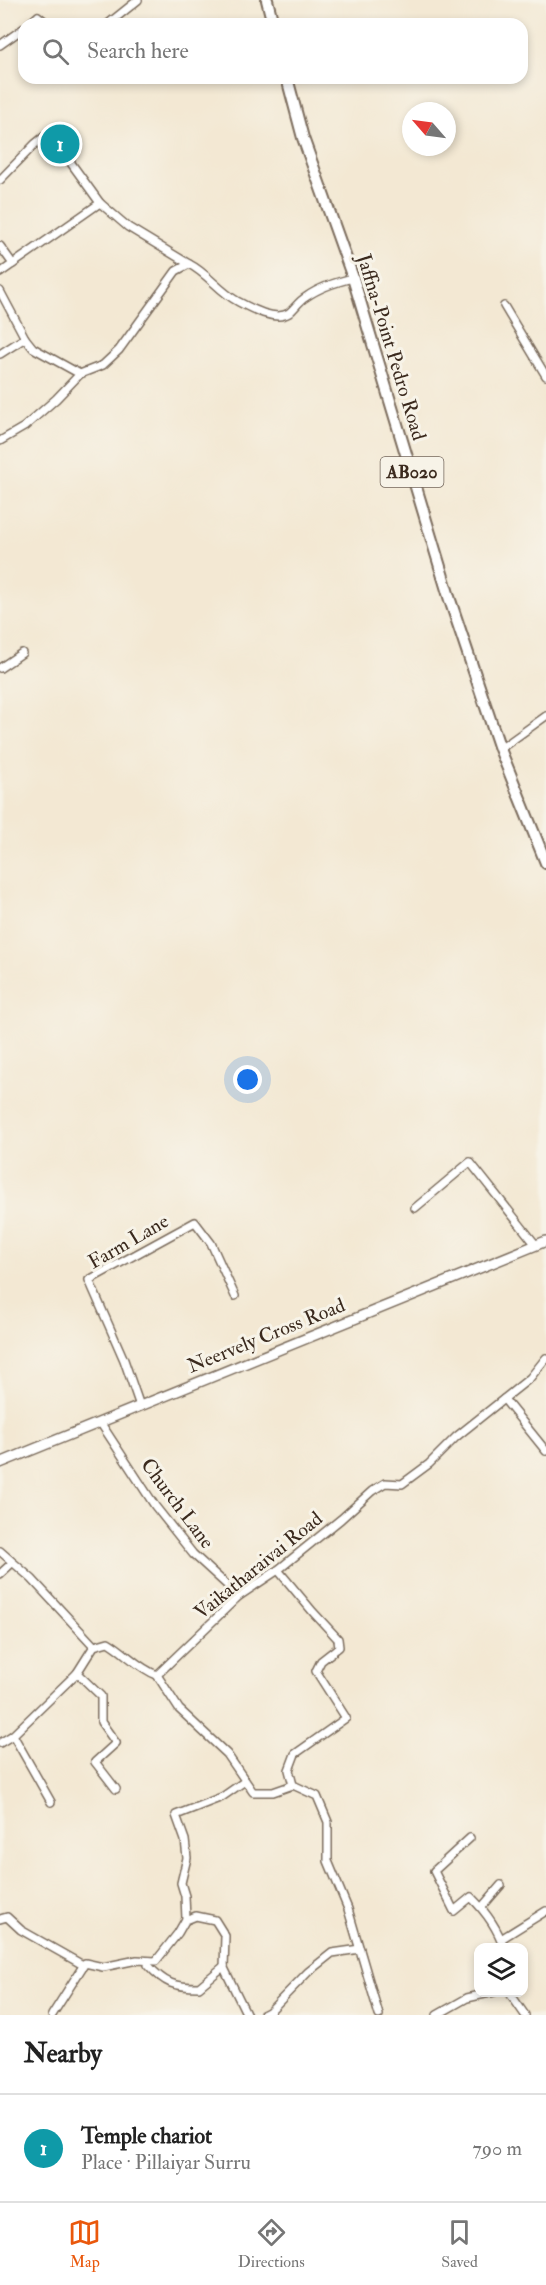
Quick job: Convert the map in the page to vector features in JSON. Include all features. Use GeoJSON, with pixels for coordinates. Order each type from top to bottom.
{"type":"FeatureCollection","features":[{"type":"Feature","properties":{"kind":"main road"},"geometry":{"type":"LineString","coordinates":[[267,0],[272,18]]}},
{"type":"Feature","properties":{"kind":"main road","name":"Jaffna-Point Pedro Road"},"geometry":{"type":"LineString","coordinates":[[289,84],[303,138],[353,278],[450,600],[500,749],[546,863]]}},
{"type":"Feature","properties":{"kind":"street"},"geometry":{"type":"LineString","coordinates":[[116,18],[138,0]]}},
{"type":"Feature","properties":{"kind":"street"},"geometry":{"type":"LineString","coordinates":[[0,45],[18,32]]}},
{"type":"Feature","properties":{"kind":"street"},"geometry":{"type":"LineString","coordinates":[[0,180],[35,144],[50,132],[57,131],[64,136],[70,147],[71,163],[100,203],[128,227],[198,268],[236,300],[273,316],[282,316],[289,313],[305,297],[329,284],[353,278]]}},
{"type":"Feature","properties":{"kind":"street"},"geometry":{"type":"LineString","coordinates":[[0,273],[100,203]]}},
{"type":"Feature","properties":{"kind":"street"},"geometry":{"type":"LineString","coordinates":[[0,246],[13,264]]}},
{"type":"Feature","properties":{"kind":"street"},"geometry":{"type":"LineString","coordinates":[[0,441],[24,427],[80,374],[102,365],[119,350],[176,271],[189,264]]}},
{"type":"Feature","properties":{"kind":"street"},"geometry":{"type":"LineString","coordinates":[[0,291],[25,338],[44,355],[80,374]]}},
{"type":"Feature","properties":{"kind":"street"},"geometry":{"type":"LineString","coordinates":[[504,306],[546,376]]}},
{"type":"Feature","properties":{"kind":"street"},"geometry":{"type":"LineString","coordinates":[[0,354],[25,338]]}},
{"type":"Feature","properties":{"kind":"street"},"geometry":{"type":"LineString","coordinates":[[0,668],[22,652]]}},
{"type":"Feature","properties":{"kind":"street"},"geometry":{"type":"LineString","coordinates":[[500,749],[546,716]]}},
{"type":"Feature","properties":{"kind":"street"},"geometry":{"type":"LineString","coordinates":[[415,1208],[470,1162],[536,1245]]}},
{"type":"Feature","properties":{"kind":"street","name":"Farm Lane"},"geometry":{"type":"LineString","coordinates":[[140,1406],[124,1360],[89,1280],[195,1222],[211,1243],[235,1296]]}},
{"type":"Feature","properties":{"kind":"street","name":"Neervely Cross Road"},"geometry":{"type":"LineString","coordinates":[[0,1463],[546,1241]]}},
{"type":"Feature","properties":{"kind":"street","name":"Vaikatharaivai Road"},"geometry":{"type":"LineString","coordinates":[[157,1675],[239,1596],[278,1570],[372,1491],[386,1483],[402,1484],[429,1464],[456,1437],[530,1378],[546,1358]]}},
{"type":"Feature","properties":{"kind":"street"},"geometry":{"type":"LineString","coordinates":[[504,1399],[546,1451]]}},
{"type":"Feature","properties":{"kind":"street","name":"Church Lane"},"geometry":{"type":"LineString","coordinates":[[100,1422],[154,1506],[188,1547],[239,1596]]}},
{"type":"Feature","properties":{"kind":"street"},"geometry":{"type":"LineString","coordinates":[[0,1551],[32,1579],[94,1646]]}},
{"type":"Feature","properties":{"kind":"street"},"geometry":{"type":"LineString","coordinates":[[0,1574],[12,1563]]}},
{"type":"Feature","properties":{"kind":"street"},"geometry":{"type":"LineString","coordinates":[[278,1570],[338,1639],[339,1647],[321,1661],[316,1671],[346,1718],[295,1754],[289,1770],[293,1785]]}},
{"type":"Feature","properties":{"kind":"street"},"geometry":{"type":"LineString","coordinates":[[0,1743],[13,1735],[77,1673],[94,1646],[108,1642],[125,1652],[144,1670],[157,1675],[179,1709],[227,1754],[253,1792],[273,1792],[293,1785],[317,1796],[328,1822],[328,1862],[348,1909],[379,2015]]}},
{"type":"Feature","properties":{"kind":"street"},"geometry":{"type":"LineString","coordinates":[[77,1673],[101,1696],[101,1722],[116,1743],[94,1762],[116,1789]]}},
{"type":"Feature","properties":{"kind":"street"},"geometry":{"type":"LineString","coordinates":[[13,1735],[51,1802]]}},
{"type":"Feature","properties":{"kind":"street"},"geometry":{"type":"LineString","coordinates":[[52,2015],[85,1963],[103,1967],[137,1960],[156,1961],[186,1920],[185,1896],[181,1883],[187,1858],[185,1840],[176,1815],[222,1797],[244,1781]]}},
{"type":"Feature","properties":{"kind":"street"},"geometry":{"type":"LineString","coordinates":[[470,1838],[435,1871],[454,1911],[471,1897],[482,1907],[503,1943]]}},
{"type":"Feature","properties":{"kind":"street"},"geometry":{"type":"LineString","coordinates":[[482,1907],[501,1885]]}},
{"type":"Feature","properties":{"kind":"street"},"geometry":{"type":"LineString","coordinates":[[501,1938],[546,1911]]}},
{"type":"Feature","properties":{"kind":"street"},"geometry":{"type":"LineString","coordinates":[[186,1920],[196,1916],[215,1920],[225,1936],[224,1966],[247,2015]]}},
{"type":"Feature","properties":{"kind":"street"},"geometry":{"type":"LineString","coordinates":[[0,1919],[7,1917],[21,1930],[83,1965]]}},
{"type":"Feature","properties":{"kind":"street"},"geometry":{"type":"LineString","coordinates":[[263,2015],[269,2012],[308,1972],[332,1953],[360,1949]]}},
{"type":"Feature","properties":{"kind":"street"},"geometry":{"type":"LineString","coordinates":[[149,1961],[148,1965],[156,1973],[177,1987],[199,1987],[224,1966]]}},
{"type":"Feature","properties":{"kind":"street"},"geometry":{"type":"LineString","coordinates":[[437,2015],[474,1996]]}},
{"type":"Feature","properties":{"kind":"street"},"geometry":{"type":"LineString","coordinates":[[512,1997],[525,2015]]}},
{"type":"Feature","properties":{"kind":"place","name":"Temple chariot"},"geometry":{"type":"Point","coordinates":[60,144]}}]}
